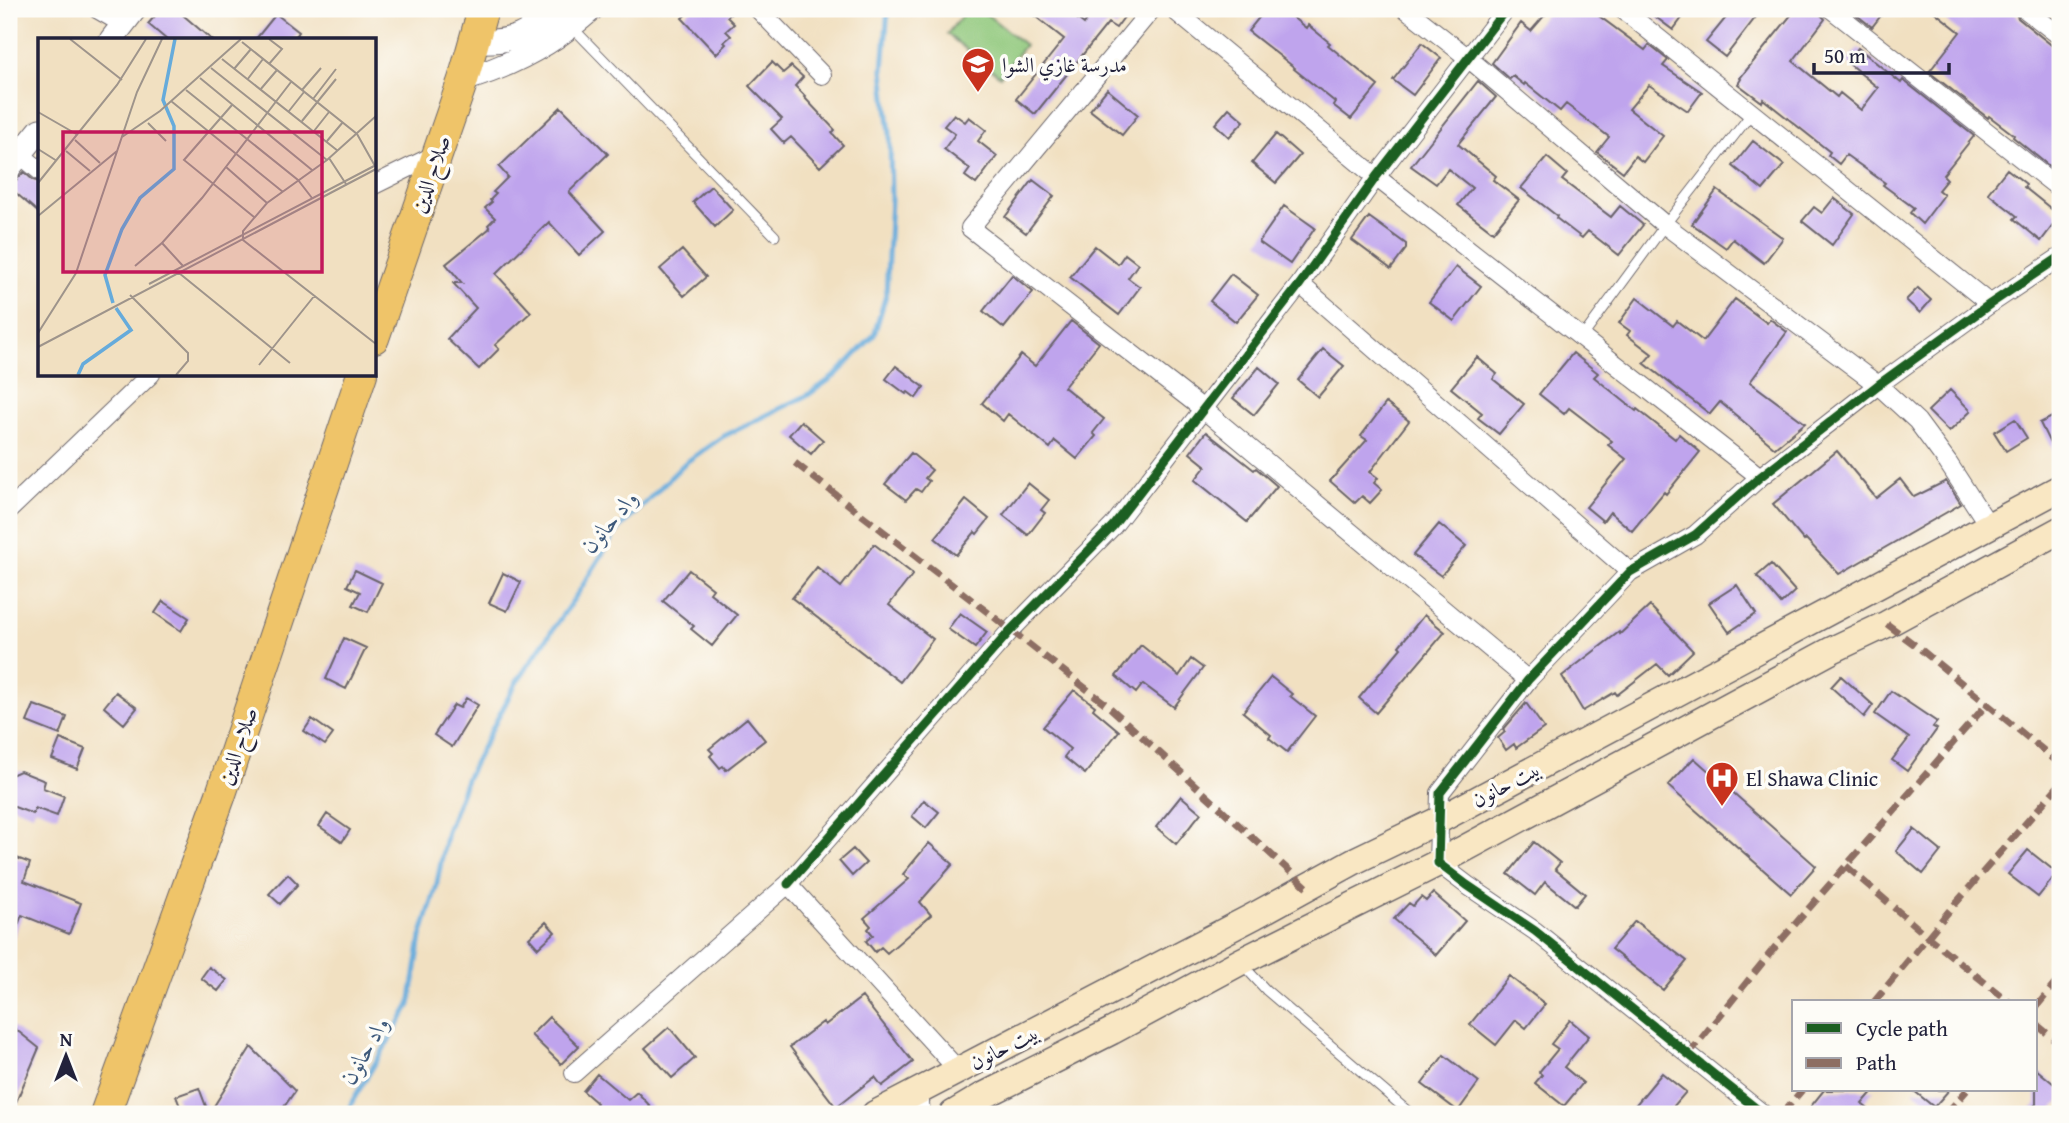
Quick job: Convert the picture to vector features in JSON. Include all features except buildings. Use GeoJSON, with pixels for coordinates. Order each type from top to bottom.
{"type":"FeatureCollection","features":[{"type":"Feature","properties":{"kind":"highway","name":"صلاح الدين"},"geometry":{"type":"LineString","coordinates":[[376,332],[463,80],[483,9]]}},
{"type":"Feature","properties":{"kind":"highway","name":"صلاح الدين"},"geometry":{"type":"LineString","coordinates":[[105,1114],[220,797],[361,376]]}},
{"type":"Feature","properties":{"kind":"main road","name":"بيت حانون"},"geometry":{"type":"LineString","coordinates":[[875,1114],[920,1103],[958,1070],[1356,860],[1439,820],[2060,488]]}},
{"type":"Feature","properties":{"kind":"main road","name":"بيت حانون"},"geometry":{"type":"LineString","coordinates":[[953,1114],[982,1096],[1112,1031],[1240,962],[1438,863],[2060,530]]}},
{"type":"Feature","properties":{"kind":"street"},"geometry":{"type":"LineString","coordinates":[[97,9],[123,24]]}},
{"type":"Feature","properties":{"kind":"street"},"geometry":{"type":"LineString","coordinates":[[474,41],[506,41],[524,34],[557,9]]}},
{"type":"Feature","properties":{"kind":"street"},"geometry":{"type":"LineString","coordinates":[[463,80],[491,72],[542,47],[592,9]]}},
{"type":"Feature","properties":{"kind":"street"},"geometry":{"type":"LineString","coordinates":[[758,9],[822,75]]}},
{"type":"Feature","properties":{"kind":"street"},"geometry":{"type":"LineString","coordinates":[[1153,9],[970,228],[1203,409],[1528,680]]}},
{"type":"Feature","properties":{"kind":"street"},"geometry":{"type":"LineString","coordinates":[[1173,9],[1376,177],[1760,477]]}},
{"type":"Feature","properties":{"kind":"street"},"geometry":{"type":"LineString","coordinates":[[1406,9],[1467,57],[1665,225],[1878,385],[1917,421],[1989,526]]}},
{"type":"Feature","properties":{"kind":"street"},"geometry":{"type":"LineString","coordinates":[[574,1073],[788,884],[1010,631],[1113,526],[1300,284],[1376,177],[1506,9]]}},
{"type":"Feature","properties":{"kind":"street"},"geometry":{"type":"LineString","coordinates":[[1622,9],[1990,304]]}},
{"type":"Feature","properties":{"kind":"street"},"geometry":{"type":"LineString","coordinates":[[1830,9],[2060,188]]}},
{"type":"Feature","properties":{"kind":"street"},"geometry":{"type":"LineString","coordinates":[[2025,9],[2060,36]]}},
{"type":"Feature","properties":{"kind":"street"},"geometry":{"type":"LineString","coordinates":[[38,133],[15,162],[38,170]]}},
{"type":"Feature","properties":{"kind":"street"},"geometry":{"type":"LineString","coordinates":[[376,184],[437,154]]}},
{"type":"Feature","properties":{"kind":"street"},"geometry":{"type":"LineString","coordinates":[[1763,1114],[1535,931],[1438,863],[1440,793],[1528,680],[1630,572],[1695,535],[1760,477],[1878,385],[2060,257]]}},
{"type":"Feature","properties":{"kind":"street"},"geometry":{"type":"LineString","coordinates":[[1300,284],[1630,572]]}},
{"type":"Feature","properties":{"kind":"street"},"geometry":{"type":"LineString","coordinates":[[9,510],[149,376]]}},
{"type":"Feature","properties":{"kind":"street"},"geometry":{"type":"LineString","coordinates":[[788,884],[958,1070]]}},
{"type":"Feature","properties":{"kind":"lane"},"geometry":{"type":"LineString","coordinates":[[572,26],[775,236]]}},
{"type":"Feature","properties":{"kind":"lane"},"geometry":{"type":"LineString","coordinates":[[1581,339],[1751,114]]}},
{"type":"Feature","properties":{"kind":"lane"},"geometry":{"type":"LineString","coordinates":[[1240,962],[1266,990],[1411,1114]]}},
{"type":"Feature","properties":{"kind":"green space"},"geometry":{"type":"Polygon","coordinates":[[[967,9],[980,9],[1025,45],[1000,76],[947,34],[967,9]]]}},
{"type":"Feature","properties":{"kind":"waterway","name":"واد حانون"},"geometry":{"type":"LineString","coordinates":[[347,1114],[410,1005],[421,937],[436,888],[447,831],[467,777],[516,683],[616,532],[685,463],[722,437],[808,395],[836,375],[874,335],[886,295],[891,200],[890,134],[883,70],[888,9]]}},
{"type":"Feature","properties":{"kind":"marked path"},"geometry":{"type":"LineString","coordinates":[[795,463],[1106,704],[1307,887]]}},
{"type":"Feature","properties":{"kind":"marked path"},"geometry":{"type":"LineString","coordinates":[[1887,624],[2060,764]]}},
{"type":"Feature","properties":{"kind":"marked path"},"geometry":{"type":"LineString","coordinates":[[1688,1055],[1776,946],[1987,704]]}},
{"type":"Feature","properties":{"kind":"marked path"},"geometry":{"type":"LineString","coordinates":[[1876,1000],[2060,784]]}},
{"type":"Feature","properties":{"kind":"marked path"},"geometry":{"type":"LineString","coordinates":[[1846,866],[2007,1000]]}},
{"type":"Feature","properties":{"kind":"marked path"},"geometry":{"type":"LineString","coordinates":[[2038,1005],[2060,978]]}},
{"type":"Feature","properties":{"kind":"marked path"},"geometry":{"type":"LineString","coordinates":[[2038,1026],[2060,1044]]}},
{"type":"Feature","properties":{"kind":"marked path"},"geometry":{"type":"LineString","coordinates":[[1782,1114],[1800,1092]]}},
{"type":"Feature","properties":{"kind":"marked path"},"geometry":{"type":"LineString","coordinates":[[1946,1114],[1965,1092]]}},
{"type":"Feature","properties":{"kind":"cycle path"},"geometry":{"type":"LineString","coordinates":[[788,884],[1010,631],[1113,526],[1300,284],[1376,177],[1506,9]]}},
{"type":"Feature","properties":{"kind":"cycle path"},"geometry":{"type":"LineString","coordinates":[[1763,1114],[1535,931],[1438,863],[1440,793],[1528,680],[1630,572],[1695,535],[1760,477],[1878,385],[2060,257]]}},
{"type":"Feature","properties":{"kind":"place","name":"مدرسة غازي الشوا"},"geometry":{"type":"Point","coordinates":[978,94]}},
{"type":"Feature","properties":{"kind":"place","name":"El Shawa Clinic"},"geometry":{"type":"Point","coordinates":[1722,808]}}]}
